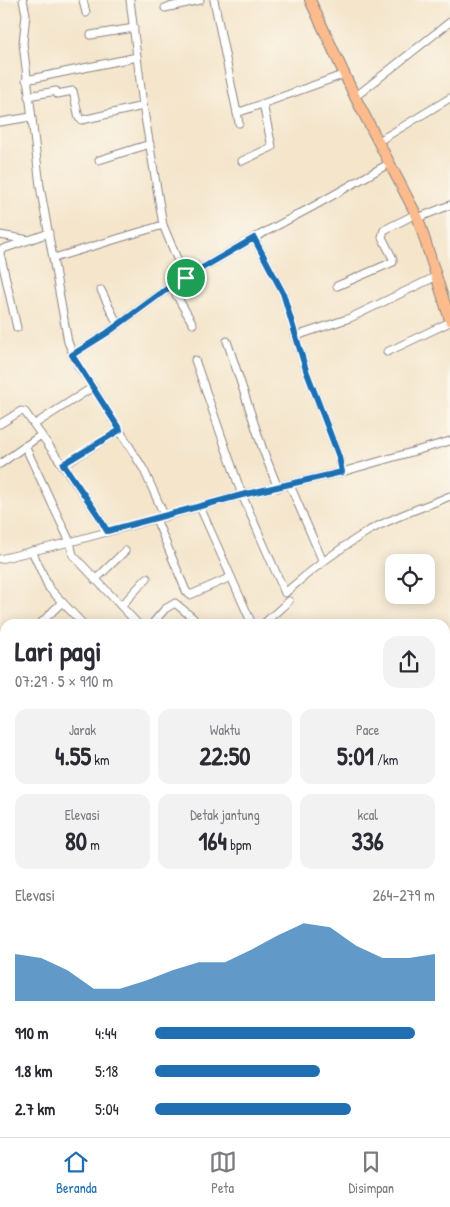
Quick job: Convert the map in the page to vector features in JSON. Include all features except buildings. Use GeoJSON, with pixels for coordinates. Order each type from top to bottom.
{"type":"FeatureCollection","features":[{"type":"Feature","properties":{"kind":"highway"},"geometry":{"type":"LineString","coordinates":[[310,0],[355,97],[417,216],[450,321]]}},
{"type":"Feature","properties":{"kind":"street"},"geometry":{"type":"LineString","coordinates":[[22,0],[26,14],[23,43],[28,96],[40,186],[66,335],[72,355],[120,430],[153,488],[163,511]]}},
{"type":"Feature","properties":{"kind":"street"},"geometry":{"type":"LineString","coordinates":[[83,0],[86,13]]}},
{"type":"Feature","properties":{"kind":"street"},"geometry":{"type":"LineString","coordinates":[[130,0],[143,106],[163,224],[186,278]]}},
{"type":"Feature","properties":{"kind":"street"},"geometry":{"type":"LineString","coordinates":[[165,8],[200,0]]}},
{"type":"Feature","properties":{"kind":"street"},"geometry":{"type":"LineString","coordinates":[[214,0],[239,123]]}},
{"type":"Feature","properties":{"kind":"street"},"geometry":{"type":"LineString","coordinates":[[355,97],[450,22]]}},
{"type":"Feature","properties":{"kind":"street"},"geometry":{"type":"LineString","coordinates":[[92,35],[134,28]]}},
{"type":"Feature","properties":{"kind":"street"},"geometry":{"type":"LineString","coordinates":[[26,80],[137,57]]}},
{"type":"Feature","properties":{"kind":"street"},"geometry":{"type":"LineString","coordinates":[[237,114],[345,74]]}},
{"type":"Feature","properties":{"kind":"street"},"geometry":{"type":"LineString","coordinates":[[28,96],[56,91],[58,94],[74,92],[79,118],[82,120],[143,106]]}},
{"type":"Feature","properties":{"kind":"street"},"geometry":{"type":"LineString","coordinates":[[379,141],[450,98]]}},
{"type":"Feature","properties":{"kind":"street"},"geometry":{"type":"LineString","coordinates":[[242,161],[272,147],[263,104]]}},
{"type":"Feature","properties":{"kind":"street"},"geometry":{"type":"LineString","coordinates":[[0,122],[31,117]]}},
{"type":"Feature","properties":{"kind":"street"},"geometry":{"type":"LineString","coordinates":[[99,160],[150,144]]}},
{"type":"Feature","properties":{"kind":"street"},"geometry":{"type":"LineString","coordinates":[[72,355],[118,325],[171,286],[390,163]]}},
{"type":"Feature","properties":{"kind":"street"},"geometry":{"type":"LineString","coordinates":[[338,286],[392,263],[393,260],[382,237],[384,230],[450,205]]}},
{"type":"Feature","properties":{"kind":"street"},"geometry":{"type":"LineString","coordinates":[[54,258],[163,224]]}},
{"type":"Feature","properties":{"kind":"street"},"geometry":{"type":"LineString","coordinates":[[17,328],[0,252],[49,233]]}},
{"type":"Feature","properties":{"kind":"street"},"geometry":{"type":"LineString","coordinates":[[0,234],[29,240]]}},
{"type":"Feature","properties":{"kind":"street"},"geometry":{"type":"LineString","coordinates":[[254,238],[283,293],[306,370],[339,457],[342,470]]}},
{"type":"Feature","properties":{"kind":"street"},"geometry":{"type":"LineString","coordinates":[[296,336],[350,318],[437,276]]}},
{"type":"Feature","properties":{"kind":"street"},"geometry":{"type":"LineString","coordinates":[[171,286],[193,324]]}},
{"type":"Feature","properties":{"kind":"street"},"geometry":{"type":"LineString","coordinates":[[101,290],[118,325]]}},
{"type":"Feature","properties":{"kind":"street"},"geometry":{"type":"LineString","coordinates":[[387,352],[450,321]]}},
{"type":"Feature","properties":{"kind":"street"},"geometry":{"type":"LineString","coordinates":[[227,341],[277,486]]}},
{"type":"Feature","properties":{"kind":"street"},"geometry":{"type":"LineString","coordinates":[[194,360],[242,494],[285,593],[323,562],[366,533],[404,514],[450,496]]}},
{"type":"Feature","properties":{"kind":"street"},"geometry":{"type":"LineString","coordinates":[[35,424],[93,387]]}},
{"type":"Feature","properties":{"kind":"street"},"geometry":{"type":"LineString","coordinates":[[0,424],[23,410],[26,412],[98,515],[107,531]]}},
{"type":"Feature","properties":{"kind":"street"},"geometry":{"type":"LineString","coordinates":[[63,464],[120,430]]}},
{"type":"Feature","properties":{"kind":"street"},"geometry":{"type":"LineString","coordinates":[[0,464],[41,435]]}},
{"type":"Feature","properties":{"kind":"street"},"geometry":{"type":"LineString","coordinates":[[0,559],[156,519],[163,511],[200,507],[242,494],[290,485],[450,442]]}},
{"type":"Feature","properties":{"kind":"street"},"geometry":{"type":"LineString","coordinates":[[25,446],[70,542],[73,555],[133,619]]}},
{"type":"Feature","properties":{"kind":"street"},"geometry":{"type":"LineString","coordinates":[[290,485],[323,562]]}},
{"type":"Feature","properties":{"kind":"street"},"geometry":{"type":"LineString","coordinates":[[200,507],[250,619]]}},
{"type":"Feature","properties":{"kind":"street"},"geometry":{"type":"LineString","coordinates":[[156,519],[186,591],[190,595],[231,577]]}},
{"type":"Feature","properties":{"kind":"street"},"geometry":{"type":"LineString","coordinates":[[32,551],[49,588],[77,619]]}},
{"type":"Feature","properties":{"kind":"street"},"geometry":{"type":"LineString","coordinates":[[95,580],[125,551]]}},
{"type":"Feature","properties":{"kind":"street"},"geometry":{"type":"LineString","coordinates":[[121,606],[147,578]]}},
{"type":"Feature","properties":{"kind":"street"},"geometry":{"type":"LineString","coordinates":[[269,619],[289,601]]}},
{"type":"Feature","properties":{"kind":"street"},"geometry":{"type":"LineString","coordinates":[[45,619],[62,602]]}},
{"type":"Feature","properties":{"kind":"street"},"geometry":{"type":"LineString","coordinates":[[156,619],[165,609],[176,603],[194,619]]}},
{"type":"Feature","properties":{"kind":"route"},"geometry":{"type":"LineString","coordinates":[[254,238],[283,293],[306,370],[339,457],[342,472],[242,495],[107,531],[63,464],[120,430],[72,355],[107,333],[171,286],[186,278],[254,238]]}}]}
